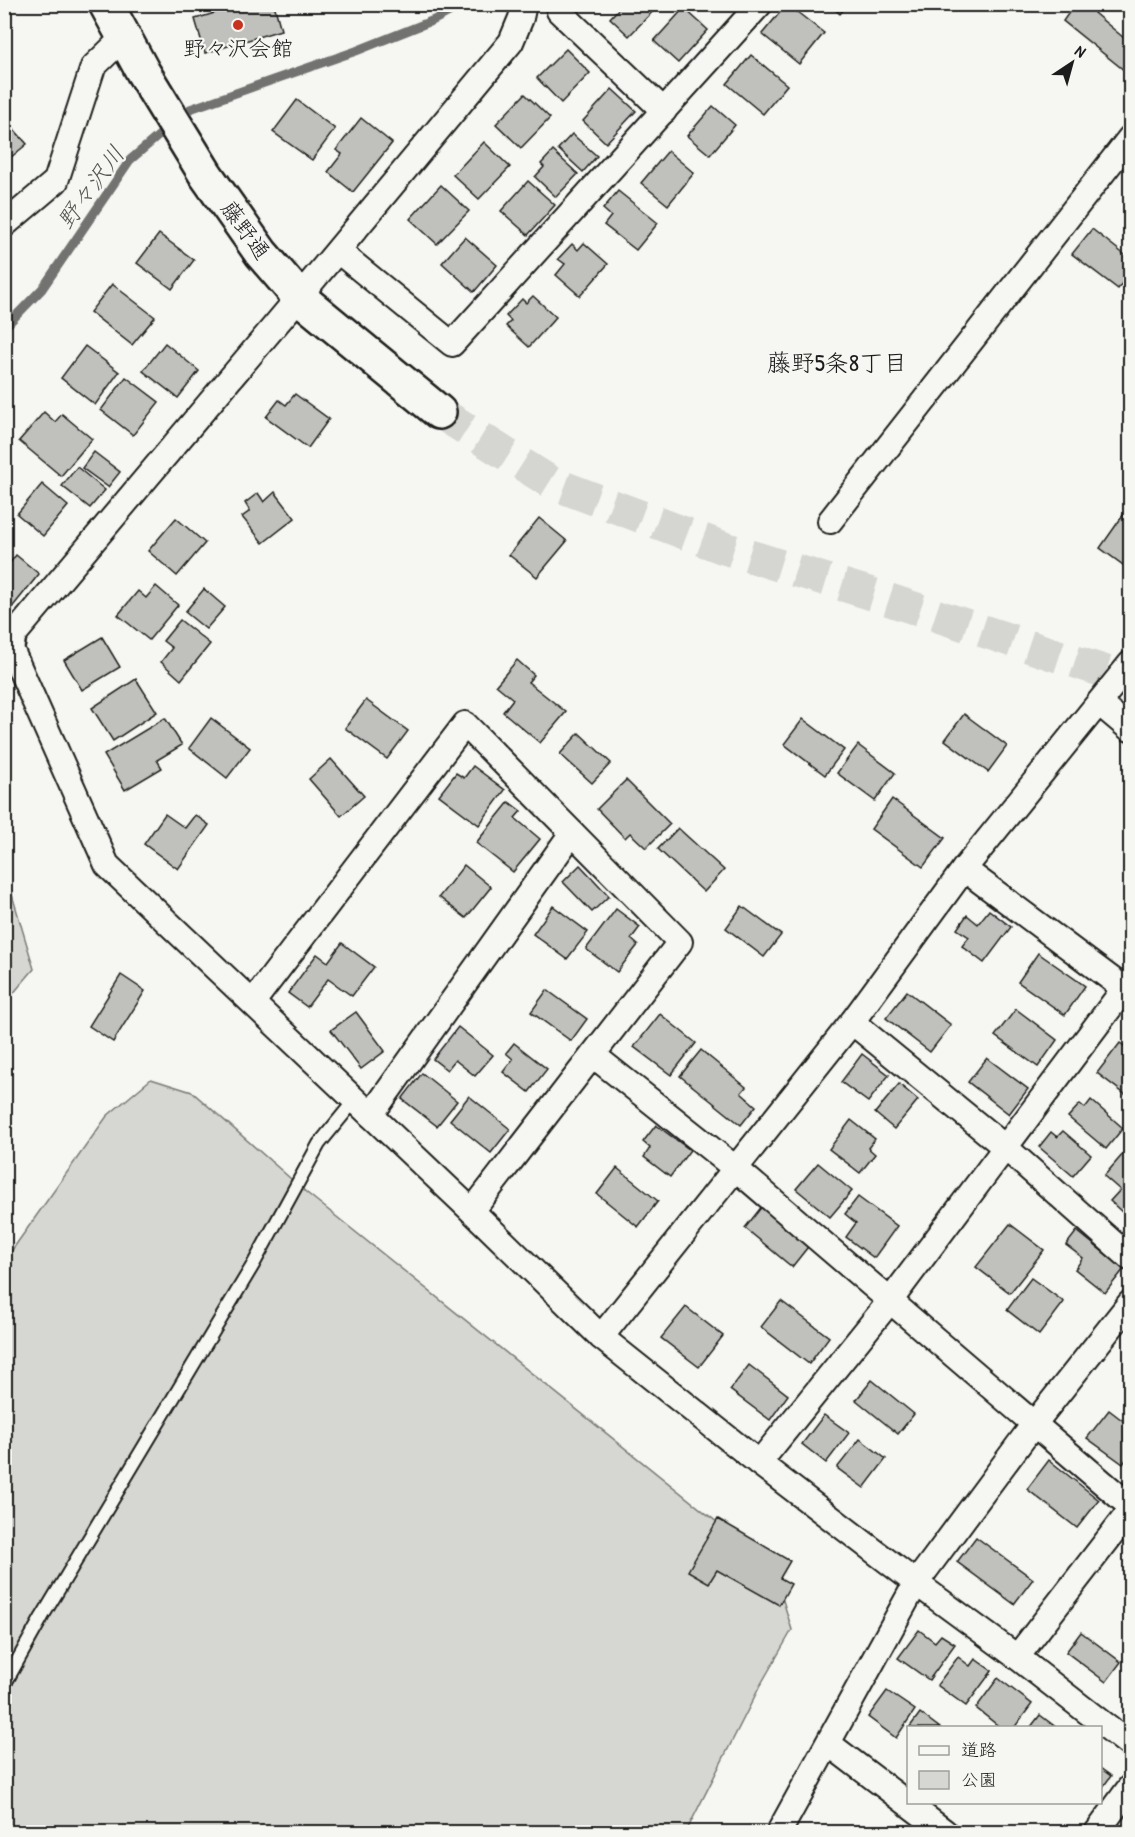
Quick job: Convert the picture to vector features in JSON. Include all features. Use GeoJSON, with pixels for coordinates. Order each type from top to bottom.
{"type":"FeatureCollection","features":[{"type":"Feature","properties":{"kind":"street","name":"藤野通"},"geometry":{"type":"LineString","coordinates":[[106,4],[123,38],[206,175],[261,253],[299,297],[439,412]]}},
{"type":"Feature","properties":{"kind":"street"},"geometry":{"type":"LineString","coordinates":[[338,250],[452,344],[760,4]]}},
{"type":"Feature","properties":{"kind":"street"},"geometry":{"type":"LineString","coordinates":[[664,111],[562,8],[523,11],[511,42],[6,644],[107,865],[472,1211],[601,1337],[759,1463],[1131,1745]]}},
{"type":"Feature","properties":{"kind":"street"},"geometry":{"type":"LineString","coordinates":[[4,225],[56,181],[93,67],[123,38]]}},
{"type":"Feature","properties":{"kind":"street"},"geometry":{"type":"LineString","coordinates":[[830,520],[1131,138]]}},
{"type":"Feature","properties":{"kind":"street"},"geometry":{"type":"LineString","coordinates":[[601,1337],[852,1022],[964,869],[1131,664]]}},
{"type":"Feature","properties":{"kind":"street"},"geometry":{"type":"LineString","coordinates":[[1100,703],[1131,729]]}},
{"type":"Feature","properties":{"kind":"street"},"geometry":{"type":"LineString","coordinates":[[253,1002],[465,724],[680,942],[472,1211]]}},
{"type":"Feature","properties":{"kind":"street"},"geometry":{"type":"LineString","coordinates":[[363,1107],[572,833]]}},
{"type":"Feature","properties":{"kind":"street"},"geometry":{"type":"LineString","coordinates":[[759,1463],[890,1301],[1128,987],[964,869]]}},
{"type":"Feature","properties":{"kind":"street"},"geometry":{"type":"LineString","coordinates":[[852,1022],[1006,1148],[1131,1258]]}},
{"type":"Feature","properties":{"kind":"street"},"geometry":{"type":"LineString","coordinates":[[593,1054],[735,1168],[1131,1506]]}},
{"type":"Feature","properties":{"kind":"street"},"geometry":{"type":"LineString","coordinates":[[779,1833],[916,1583],[1034,1424],[1131,1303]]}},
{"type":"Feature","properties":{"kind":"street"},"geometry":{"type":"LineString","coordinates":[[1017,1657],[1131,1511]]}},
{"type":"Feature","properties":{"kind":"street"},"geometry":{"type":"LineString","coordinates":[[829,1744],[907,1804]]}},
{"type":"Feature","properties":{"kind":"street"},"geometry":{"type":"LineString","coordinates":[[1097,1833],[1131,1786]]}},
{"type":"Feature","properties":{"kind":"street"},"geometry":{"type":"LineString","coordinates":[[907,1804],[945,1833]]}},
{"type":"Feature","properties":{"kind":"lane"},"geometry":{"type":"LineString","coordinates":[[4,1685],[42,1617],[253,1265],[319,1144],[363,1107]]}},
{"type":"Feature","properties":{"kind":"green space"},"geometry":{"type":"Polygon","coordinates":[[[5,871],[34,969],[4,1003],[5,871]]]}},
{"type":"Feature","properties":{"kind":"green space"},"geometry":{"type":"Polygon","coordinates":[[[151,1079],[192,1092],[307,1193],[738,1539],[779,1587],[792,1630],[761,1684],[686,1832],[5,1832],[5,1260],[107,1116],[151,1079]]]}},
{"type":"Feature","properties":{"kind":"building","name":"野々沢会館"},"geometry":{"type":"Polygon","coordinates":[[[244,4],[274,4],[281,30],[205,53],[195,19],[244,4]]]}},
{"type":"Feature","properties":{"kind":"building"},"geometry":{"type":"Polygon","coordinates":[[[623,4],[660,4],[629,36],[610,18],[623,4]]]}},
{"type":"Feature","properties":{"kind":"building"},"geometry":{"type":"Polygon","coordinates":[[[787,4],[824,33],[799,64],[762,34],[787,4]]]}},
{"type":"Feature","properties":{"kind":"building"},"geometry":{"type":"Polygon","coordinates":[[[829,4],[848,4],[840,14],[829,4]]]}},
{"type":"Feature","properties":{"kind":"building"},"geometry":{"type":"Polygon","coordinates":[[[1075,4],[1090,4],[1097,10],[1094,13],[1130,43],[1130,75],[1063,21],[1075,4]]]}},
{"type":"Feature","properties":{"kind":"building"},"geometry":{"type":"Polygon","coordinates":[[[684,8],[708,30],[678,63],[654,41],[684,8]]]}},
{"type":"Feature","properties":{"kind":"building"},"geometry":{"type":"Polygon","coordinates":[[[566,49],[590,73],[561,103],[537,78],[566,49]]]}},
{"type":"Feature","properties":{"kind":"building"},"geometry":{"type":"Polygon","coordinates":[[[751,55],[787,85],[763,114],[727,84],[751,55]]]}},
{"type":"Feature","properties":{"kind":"building"},"geometry":{"type":"Polygon","coordinates":[[[612,89],[636,111],[606,143],[583,121],[612,89]]]}},
{"type":"Feature","properties":{"kind":"building"},"geometry":{"type":"Polygon","coordinates":[[[525,94],[550,118],[521,148],[496,124],[525,94]]]}},
{"type":"Feature","properties":{"kind":"building"},"geometry":{"type":"Polygon","coordinates":[[[297,100],[335,129],[312,160],[273,132],[297,100]]]}},
{"type":"Feature","properties":{"kind":"building"},"geometry":{"type":"Polygon","coordinates":[[[713,106],[735,125],[710,155],[687,136],[713,106]]]}},
{"type":"Feature","properties":{"kind":"building"},"geometry":{"type":"Polygon","coordinates":[[[4,118],[27,144],[4,163],[4,118]]]}},
{"type":"Feature","properties":{"kind":"building"},"geometry":{"type":"Polygon","coordinates":[[[361,118],[392,143],[353,192],[328,172],[342,154],[336,150],[361,118]]]}},
{"type":"Feature","properties":{"kind":"building"},"geometry":{"type":"Polygon","coordinates":[[[572,134],[597,156],[583,172],[558,149],[572,134]]]}},
{"type":"Feature","properties":{"kind":"building"},"geometry":{"type":"Polygon","coordinates":[[[484,142],[510,167],[479,199],[453,175],[484,142]]]}},
{"type":"Feature","properties":{"kind":"building"},"geometry":{"type":"Polygon","coordinates":[[[553,151],[578,174],[556,197],[535,177],[544,167],[541,164],[553,151]]]}},
{"type":"Feature","properties":{"kind":"building"},"geometry":{"type":"Polygon","coordinates":[[[668,151],[694,173],[668,205],[641,183],[668,151]]]}},
{"type":"Feature","properties":{"kind":"building"},"geometry":{"type":"Polygon","coordinates":[[[528,181],[555,205],[528,235],[501,211],[528,181]]]}},
{"type":"Feature","properties":{"kind":"building"},"geometry":{"type":"Polygon","coordinates":[[[441,185],[469,211],[437,244],[410,219],[441,185]]]}},
{"type":"Feature","properties":{"kind":"building"},"geometry":{"type":"Polygon","coordinates":[[[618,191],[658,223],[636,250],[604,225],[611,216],[603,209],[618,191]]]}},
{"type":"Feature","properties":{"kind":"building"},"geometry":{"type":"Polygon","coordinates":[[[1092,229],[1130,259],[1130,272],[1118,289],[1072,254],[1092,229]]]}},
{"type":"Feature","properties":{"kind":"building"},"geometry":{"type":"Polygon","coordinates":[[[159,234],[194,260],[172,289],[137,263],[159,234]]]}},
{"type":"Feature","properties":{"kind":"building"},"geometry":{"type":"Polygon","coordinates":[[[465,237],[497,265],[474,292],[442,263],[465,237]]]}},
{"type":"Feature","properties":{"kind":"building"},"geometry":{"type":"Polygon","coordinates":[[[584,243],[608,264],[580,296],[556,275],[565,264],[558,259],[572,244],[578,250],[584,243]]]}},
{"type":"Feature","properties":{"kind":"building"},"geometry":{"type":"Polygon","coordinates":[[[112,284],[155,317],[132,345],[90,312],[112,284]]]}},
{"type":"Feature","properties":{"kind":"building"},"geometry":{"type":"Polygon","coordinates":[[[533,296],[556,317],[529,347],[506,326],[511,321],[506,316],[522,299],[526,303],[533,296]]]}},
{"type":"Feature","properties":{"kind":"building"},"geometry":{"type":"Polygon","coordinates":[[[165,343],[199,371],[178,398],[143,371],[165,343]]]}},
{"type":"Feature","properties":{"kind":"building"},"geometry":{"type":"Polygon","coordinates":[[[85,346],[119,372],[95,405],[61,378],[85,346]]]}},
{"type":"Feature","properties":{"kind":"building"},"geometry":{"type":"Polygon","coordinates":[[[126,377],[159,402],[133,435],[101,410],[126,377]]]}},
{"type":"Feature","properties":{"kind":"building"},"geometry":{"type":"Polygon","coordinates":[[[295,394],[329,419],[308,448],[266,417],[279,400],[286,405],[295,394]]]}},
{"type":"Feature","properties":{"kind":"building"},"geometry":{"type":"Polygon","coordinates":[[[44,412],[55,422],[62,414],[92,439],[61,476],[19,441],[44,412]]]}},
{"type":"Feature","properties":{"kind":"building"},"geometry":{"type":"Polygon","coordinates":[[[94,452],[120,472],[108,487],[82,468],[94,452]]]}},
{"type":"Feature","properties":{"kind":"building"},"geometry":{"type":"Polygon","coordinates":[[[77,467],[105,490],[90,508],[62,486],[77,467]]]}},
{"type":"Feature","properties":{"kind":"building"},"geometry":{"type":"Polygon","coordinates":[[[42,484],[68,506],[43,536],[17,514],[42,484]]]}},
{"type":"Feature","properties":{"kind":"building"},"geometry":{"type":"Polygon","coordinates":[[[275,492],[295,518],[263,543],[242,517],[250,511],[245,503],[258,493],[264,502],[275,492]]]}},
{"type":"Feature","properties":{"kind":"building"},"geometry":{"type":"Polygon","coordinates":[[[1126,511],[1130,515],[1130,570],[1100,548],[1126,511]]]}},
{"type":"Feature","properties":{"kind":"building"},"geometry":{"type":"Polygon","coordinates":[[[176,518],[205,543],[177,576],[148,551],[176,518]]]}},
{"type":"Feature","properties":{"kind":"building"},"geometry":{"type":"Polygon","coordinates":[[[539,518],[567,541],[537,577],[509,555],[539,518]]]}},
{"type":"Feature","properties":{"kind":"building"},"geometry":{"type":"Polygon","coordinates":[[[16,555],[39,574],[10,610],[4,605],[4,570],[16,555]]]}},
{"type":"Feature","properties":{"kind":"building"},"geometry":{"type":"Polygon","coordinates":[[[156,586],[178,605],[149,640],[118,615],[138,591],[146,598],[156,586]]]}},
{"type":"Feature","properties":{"kind":"building"},"geometry":{"type":"Polygon","coordinates":[[[204,589],[225,607],[206,629],[185,612],[204,589]]]}},
{"type":"Feature","properties":{"kind":"building"},"geometry":{"type":"Polygon","coordinates":[[[180,620],[210,644],[181,680],[161,662],[172,648],[163,641],[180,620]]]}},
{"type":"Feature","properties":{"kind":"building"},"geometry":{"type":"Polygon","coordinates":[[[102,637],[120,667],[82,690],[64,660],[102,637]]]}},
{"type":"Feature","properties":{"kind":"building"},"geometry":{"type":"Polygon","coordinates":[[[517,660],[534,675],[528,682],[566,712],[540,743],[503,712],[513,699],[496,685],[517,660]]]}},
{"type":"Feature","properties":{"kind":"building"},"geometry":{"type":"Polygon","coordinates":[[[136,679],[157,712],[113,741],[92,708],[136,679]]]}},
{"type":"Feature","properties":{"kind":"building"},"geometry":{"type":"Polygon","coordinates":[[[366,700],[408,731],[387,759],[345,728],[366,700]]]}},
{"type":"Feature","properties":{"kind":"building"},"geometry":{"type":"Polygon","coordinates":[[[964,714],[1007,746],[988,772],[945,740],[964,714]]]}},
{"type":"Feature","properties":{"kind":"building"},"geometry":{"type":"Polygon","coordinates":[[[165,718],[182,745],[157,760],[162,768],[125,790],[104,755],[165,718]]]}},
{"type":"Feature","properties":{"kind":"building"},"geometry":{"type":"Polygon","coordinates":[[[211,718],[250,748],[227,778],[189,748],[211,718]]]}},
{"type":"Feature","properties":{"kind":"building"},"geometry":{"type":"Polygon","coordinates":[[[803,719],[844,750],[825,775],[784,744],[803,719]]]}},
{"type":"Feature","properties":{"kind":"building"},"geometry":{"type":"Polygon","coordinates":[[[579,733],[611,763],[592,783],[560,754],[579,733]]]}},
{"type":"Feature","properties":{"kind":"building"},"geometry":{"type":"Polygon","coordinates":[[[858,745],[895,773],[875,801],[837,773],[858,745]]]}},
{"type":"Feature","properties":{"kind":"building"},"geometry":{"type":"Polygon","coordinates":[[[331,759],[364,796],[341,816],[309,779],[331,759]]]}},
{"type":"Feature","properties":{"kind":"building"},"geometry":{"type":"Polygon","coordinates":[[[473,766],[505,790],[479,825],[439,795],[456,773],[464,778],[473,766]]]}},
{"type":"Feature","properties":{"kind":"building"},"geometry":{"type":"Polygon","coordinates":[[[626,780],[670,824],[646,848],[630,833],[625,838],[597,809],[626,780]]]}},
{"type":"Feature","properties":{"kind":"building"},"geometry":{"type":"Polygon","coordinates":[[[892,799],[945,838],[923,867],[871,829],[892,799]]]}},
{"type":"Feature","properties":{"kind":"building"},"geometry":{"type":"Polygon","coordinates":[[[509,802],[521,811],[515,818],[540,839],[513,872],[476,843],[509,802]]]}},
{"type":"Feature","properties":{"kind":"building"},"geometry":{"type":"Polygon","coordinates":[[[165,814],[185,828],[195,815],[209,825],[178,869],[144,844],[165,814]]]}},
{"type":"Feature","properties":{"kind":"building"},"geometry":{"type":"Polygon","coordinates":[[[678,828],[724,870],[704,892],[658,849],[678,828]]]}},
{"type":"Feature","properties":{"kind":"building"},"geometry":{"type":"Polygon","coordinates":[[[464,865],[491,887],[466,918],[439,897],[464,865]]]}},
{"type":"Feature","properties":{"kind":"building"},"geometry":{"type":"Polygon","coordinates":[[[580,865],[609,896],[592,912],[563,882],[580,865]]]}},
{"type":"Feature","properties":{"kind":"building"},"geometry":{"type":"Polygon","coordinates":[[[553,906],[588,932],[567,959],[533,934],[553,906]]]}},
{"type":"Feature","properties":{"kind":"building"},"geometry":{"type":"Polygon","coordinates":[[[742,906],[781,935],[764,957],[726,928],[742,906]]]}},
{"type":"Feature","properties":{"kind":"building"},"geometry":{"type":"Polygon","coordinates":[[[616,909],[640,927],[631,939],[638,945],[617,972],[586,949],[616,909]]]}},
{"type":"Feature","properties":{"kind":"building"},"geometry":{"type":"Polygon","coordinates":[[[989,910],[1011,927],[984,963],[962,946],[969,937],[957,929],[967,915],[978,924],[989,910]]]}},
{"type":"Feature","properties":{"kind":"building"},"geometry":{"type":"Polygon","coordinates":[[[342,943],[374,967],[352,996],[328,979],[307,1007],[288,993],[317,954],[328,962],[342,943]]]}},
{"type":"Feature","properties":{"kind":"building"},"geometry":{"type":"Polygon","coordinates":[[[1038,953],[1085,986],[1065,1015],[1018,982],[1038,953]]]}},
{"type":"Feature","properties":{"kind":"building"},"geometry":{"type":"Polygon","coordinates":[[[121,975],[145,991],[113,1042],[89,1026],[121,975]]]}},
{"type":"Feature","properties":{"kind":"building"},"geometry":{"type":"Polygon","coordinates":[[[547,990],[587,1019],[571,1041],[531,1012],[547,990]]]}},
{"type":"Feature","properties":{"kind":"building"},"geometry":{"type":"Polygon","coordinates":[[[907,991],[951,1025],[930,1052],[886,1018],[907,991]]]}},
{"type":"Feature","properties":{"kind":"building"},"geometry":{"type":"Polygon","coordinates":[[[1016,1009],[1057,1040],[1038,1067],[995,1036],[1016,1009]]]}},
{"type":"Feature","properties":{"kind":"building"},"geometry":{"type":"Polygon","coordinates":[[[356,1012],[385,1051],[361,1069],[331,1030],[356,1012]]]}},
{"type":"Feature","properties":{"kind":"building"},"geometry":{"type":"Polygon","coordinates":[[[660,1014],[696,1043],[671,1075],[634,1047],[660,1014]]]}},
{"type":"Feature","properties":{"kind":"building"},"geometry":{"type":"Polygon","coordinates":[[[458,1027],[493,1055],[475,1076],[455,1060],[447,1070],[433,1059],[458,1027]]]}},
{"type":"Feature","properties":{"kind":"building"},"geometry":{"type":"Polygon","coordinates":[[[514,1043],[547,1069],[529,1092],[503,1072],[513,1059],[506,1053],[514,1043]]]}},
{"type":"Feature","properties":{"kind":"building"},"geometry":{"type":"Polygon","coordinates":[[[1120,1043],[1130,1050],[1130,1098],[1097,1073],[1120,1043]]]}},
{"type":"Feature","properties":{"kind":"building"},"geometry":{"type":"Polygon","coordinates":[[[701,1050],[746,1087],[741,1093],[756,1106],[741,1125],[680,1076],[701,1050]]]}},
{"type":"Feature","properties":{"kind":"building"},"geometry":{"type":"Polygon","coordinates":[[[862,1054],[889,1075],[868,1102],[841,1082],[862,1054]]]}},
{"type":"Feature","properties":{"kind":"building"},"geometry":{"type":"Polygon","coordinates":[[[987,1058],[1028,1089],[1009,1114],[968,1082],[987,1058]]]}},
{"type":"Feature","properties":{"kind":"building"},"geometry":{"type":"Polygon","coordinates":[[[422,1073],[457,1101],[437,1126],[402,1099],[422,1073]]]}},
{"type":"Feature","properties":{"kind":"building"},"geometry":{"type":"Polygon","coordinates":[[[899,1084],[918,1100],[894,1129],[875,1113],[899,1084]]]}},
{"type":"Feature","properties":{"kind":"building"},"geometry":{"type":"Polygon","coordinates":[[[469,1096],[510,1129],[491,1153],[450,1120],[469,1096]]]}},
{"type":"Feature","properties":{"kind":"building"},"geometry":{"type":"Polygon","coordinates":[[[1091,1100],[1123,1128],[1106,1149],[1068,1117],[1080,1104],[1085,1108],[1091,1100]]]}},
{"type":"Feature","properties":{"kind":"building"},"geometry":{"type":"Polygon","coordinates":[[[851,1120],[875,1139],[868,1148],[875,1154],[860,1173],[829,1149],[851,1120]]]}},
{"type":"Feature","properties":{"kind":"building"},"geometry":{"type":"Polygon","coordinates":[[[656,1125],[690,1150],[670,1177],[644,1157],[650,1148],[643,1142],[656,1125]]]}},
{"type":"Feature","properties":{"kind":"building"},"geometry":{"type":"Polygon","coordinates":[[[1063,1131],[1091,1155],[1073,1176],[1039,1147],[1051,1132],[1057,1137],[1063,1131]]]}},
{"type":"Feature","properties":{"kind":"building"},"geometry":{"type":"Polygon","coordinates":[[[1130,1146],[1130,1205],[1123,1213],[1110,1201],[1120,1190],[1104,1176],[1130,1146]]]}},
{"type":"Feature","properties":{"kind":"building"},"geometry":{"type":"Polygon","coordinates":[[[818,1163],[852,1191],[830,1217],[796,1189],[818,1163]]]}},
{"type":"Feature","properties":{"kind":"building"},"geometry":{"type":"Polygon","coordinates":[[[617,1168],[658,1201],[638,1227],[597,1194],[617,1168]]]}},
{"type":"Feature","properties":{"kind":"building"},"geometry":{"type":"Polygon","coordinates":[[[858,1197],[897,1226],[874,1258],[846,1237],[856,1223],[845,1214],[858,1197]]]}},
{"type":"Feature","properties":{"kind":"building"},"geometry":{"type":"Polygon","coordinates":[[[763,1205],[811,1243],[792,1267],[745,1228],[763,1205]]]}},
{"type":"Feature","properties":{"kind":"building"},"geometry":{"type":"Polygon","coordinates":[[[1010,1224],[1044,1250],[1010,1293],[976,1267],[1010,1224]]]}},
{"type":"Feature","properties":{"kind":"building"},"geometry":{"type":"Polygon","coordinates":[[[1077,1231],[1124,1269],[1105,1293],[1075,1269],[1083,1258],[1066,1245],[1077,1231]]]}},
{"type":"Feature","properties":{"kind":"building"},"geometry":{"type":"Polygon","coordinates":[[[1031,1278],[1064,1302],[1039,1335],[1007,1310],[1031,1278]]]}},
{"type":"Feature","properties":{"kind":"building"},"geometry":{"type":"Polygon","coordinates":[[[781,1301],[829,1337],[809,1364],[761,1327],[781,1301]]]}},
{"type":"Feature","properties":{"kind":"building"},"geometry":{"type":"Polygon","coordinates":[[[686,1307],[723,1336],[699,1367],[661,1338],[686,1307]]]}},
{"type":"Feature","properties":{"kind":"building"},"geometry":{"type":"Polygon","coordinates":[[[749,1365],[788,1395],[770,1420],[730,1390],[749,1365]]]}},
{"type":"Feature","properties":{"kind":"building"},"geometry":{"type":"Polygon","coordinates":[[[872,1380],[914,1414],[898,1434],[856,1400],[872,1380]]]}},
{"type":"Feature","properties":{"kind":"building"},"geometry":{"type":"Polygon","coordinates":[[[1109,1410],[1130,1426],[1130,1454],[1123,1464],[1087,1438],[1109,1410]]]}},
{"type":"Feature","properties":{"kind":"building"},"geometry":{"type":"Polygon","coordinates":[[[824,1415],[849,1433],[826,1463],[802,1444],[824,1415]]]}},
{"type":"Feature","properties":{"kind":"building"},"geometry":{"type":"Polygon","coordinates":[[[860,1439],[886,1459],[864,1488],[837,1468],[860,1439]]]}},
{"type":"Feature","properties":{"kind":"building"},"geometry":{"type":"Polygon","coordinates":[[[1049,1460],[1099,1500],[1077,1528],[1027,1489],[1049,1460]]]}},
{"type":"Feature","properties":{"kind":"building"},"geometry":{"type":"Polygon","coordinates":[[[718,1519],[790,1561],[780,1578],[791,1584],[779,1605],[717,1570],[709,1583],[688,1571],[718,1519]]]}},
{"type":"Feature","properties":{"kind":"building"},"geometry":{"type":"Polygon","coordinates":[[[976,1537],[1033,1579],[1014,1604],[957,1562],[976,1537]]]}},
{"type":"Feature","properties":{"kind":"building"},"geometry":{"type":"Polygon","coordinates":[[[919,1630],[935,1642],[941,1635],[955,1644],[929,1680],[898,1658],[919,1630]]]}},
{"type":"Feature","properties":{"kind":"building"},"geometry":{"type":"Polygon","coordinates":[[[1081,1632],[1121,1662],[1106,1682],[1066,1652],[1081,1632]]]}},
{"type":"Feature","properties":{"kind":"building"},"geometry":{"type":"Polygon","coordinates":[[[958,1657],[970,1666],[975,1659],[992,1671],[966,1706],[937,1685],[958,1657]]]}},
{"type":"Feature","properties":{"kind":"building"},"geometry":{"type":"Polygon","coordinates":[[[998,1678],[1032,1704],[1016,1726],[998,1726],[976,1708],[998,1678]]]}},
{"type":"Feature","properties":{"kind":"building"},"geometry":{"type":"Polygon","coordinates":[[[887,1691],[915,1710],[896,1738],[868,1717],[887,1691]]]}},
{"type":"Feature","properties":{"kind":"building"},"geometry":{"type":"Polygon","coordinates":[[[920,1713],[937,1726],[910,1726],[920,1713]]]}},
{"type":"Feature","properties":{"kind":"building"},"geometry":{"type":"Polygon","coordinates":[[[1040,1715],[1054,1726],[1032,1726],[1040,1715]]]}},
{"type":"Feature","properties":{"kind":"building"},"geometry":{"type":"Polygon","coordinates":[[[1102,1769],[1111,1776],[1102,1788],[1102,1769]]]}},
{"type":"Feature","properties":{"kind":"waterway","name":"野々沢川"},"geometry":{"type":"LineString","coordinates":[[4,328],[42,289],[130,160],[190,109],[356,51],[434,20],[464,4]]}},
{"type":"Feature","properties":{"kind":"tunnel"},"geometry":{"type":"LineString","coordinates":[[439,412],[552,483],[724,548],[875,595],[1130,680]]}},
{"type":"Feature","properties":{"kind":"place","name":"野々沢会館"},"geometry":{"type":"Point","coordinates":[238,25]}},
{"type":"Feature","properties":{"kind":"district","name":"藤野5条8丁目"},"geometry":{"type":"Point","coordinates":[837,362]}}]}
